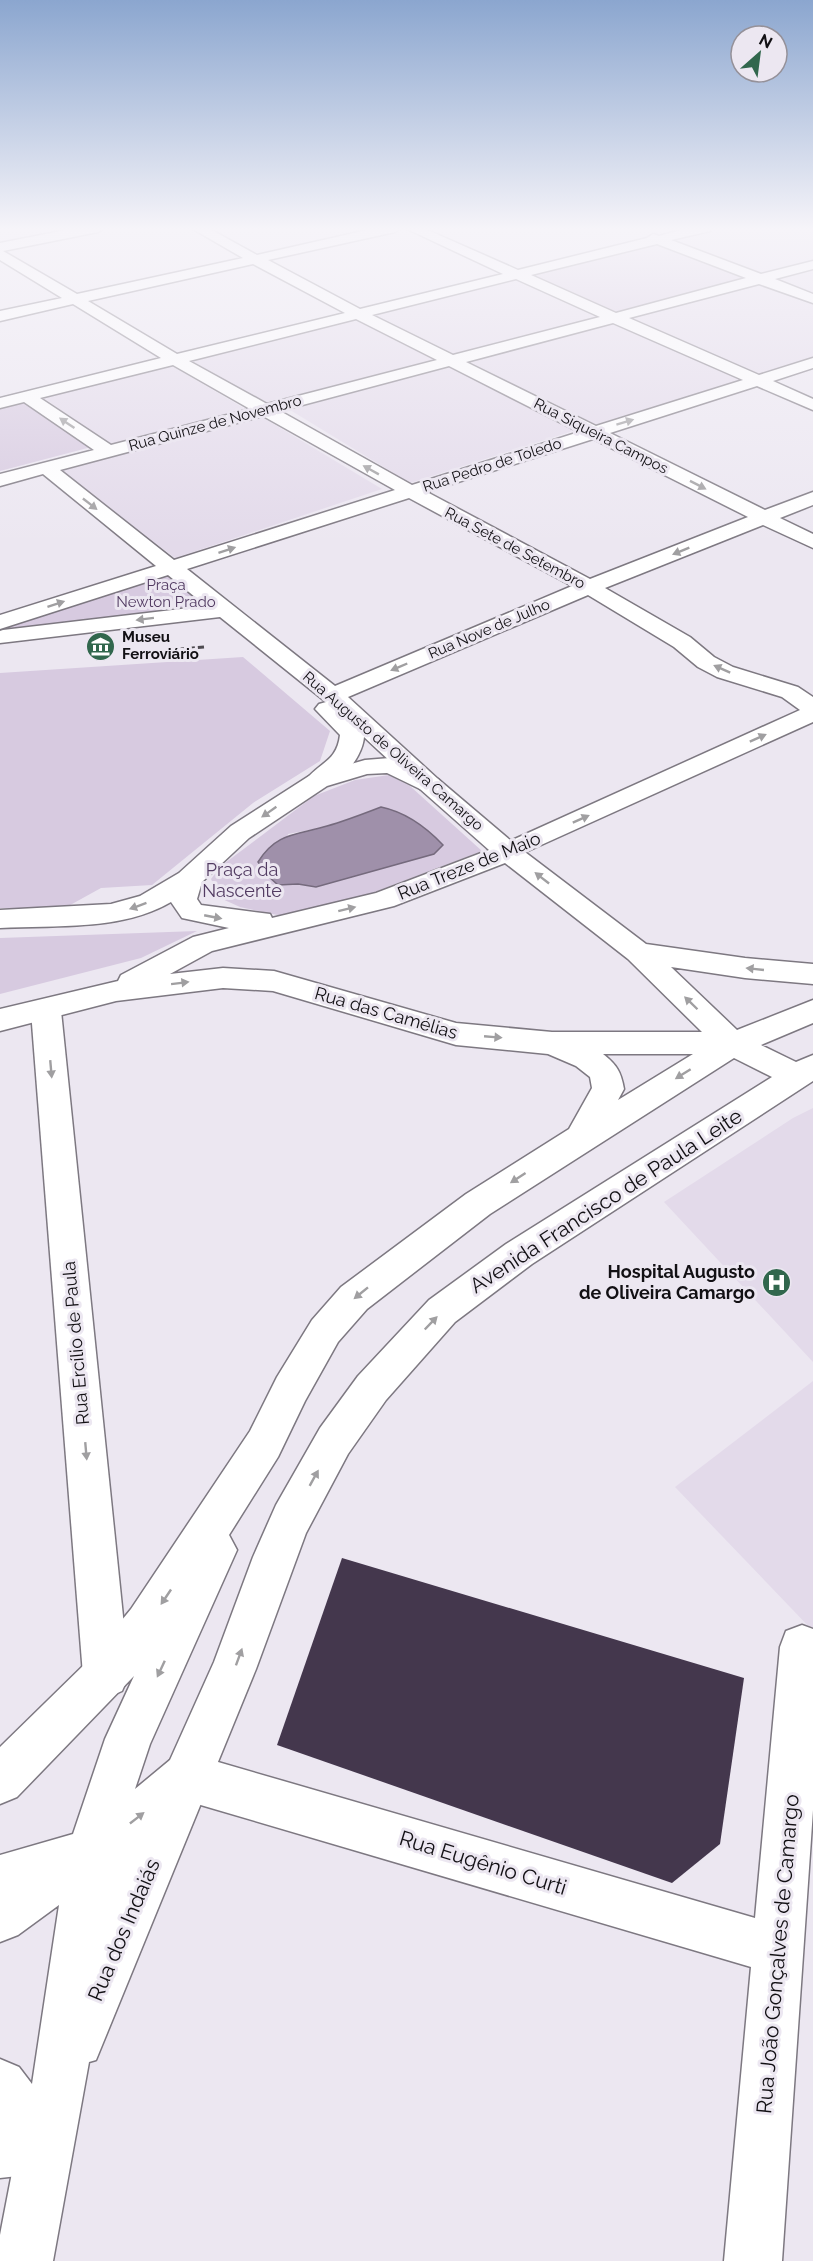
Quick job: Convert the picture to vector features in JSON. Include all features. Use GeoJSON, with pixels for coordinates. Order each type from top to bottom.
{"type":"FeatureCollection","features":[{"type":"Feature","properties":{"kind":"street","name":"Rua Sete de Setembro"},"geometry":{"type":"LineString","coordinates":[[132,334],[410,491],[589,587],[682,642],[706,662],[725,672],[790,692],[813,708]]}},
{"type":"Feature","properties":{"kind":"street"},"geometry":{"type":"LineString","coordinates":[[3,400],[278,334]]}},
{"type":"Feature","properties":{"kind":"street","name":"Rua Siqueira Campos"},"geometry":{"type":"LineString","coordinates":[[396,334],[813,542]]}},
{"type":"Feature","properties":{"kind":"street","name":"Rua Quinze de Novembro"},"geometry":{"type":"LineString","coordinates":[[0,480],[103,448],[264,410],[555,334]]}},
{"type":"Feature","properties":{"kind":"street"},"geometry":{"type":"LineString","coordinates":[[651,334],[813,405]]}},
{"type":"Feature","properties":{"kind":"street","name":"Rua Pedro de Toledo"},"geometry":{"type":"LineString","coordinates":[[171,567],[813,363]]}},
{"type":"Feature","properties":{"kind":"street"},"geometry":{"type":"LineString","coordinates":[[26,396],[103,448]]}},
{"type":"Feature","properties":{"kind":"street"},"geometry":{"type":"LineString","coordinates":[[0,471],[103,448]]}},
{"type":"Feature","properties":{"kind":"street","name":"Rua Augusto de Oliveira Camargo"},"geometry":{"type":"LineString","coordinates":[[45,467],[332,695],[429,784],[508,852],[638,952],[733,1044]]}},
{"type":"Feature","properties":{"kind":"street","name":"Rua Nove de Julho"},"geometry":{"type":"LineString","coordinates":[[332,695],[589,587],[813,498]]}},
{"type":"Feature","properties":{"kind":"street"},"geometry":{"type":"LineString","coordinates":[[0,622],[171,567]]}},
{"type":"Feature","properties":{"kind":"street"},"geometry":{"type":"LineString","coordinates":[[0,638],[224,609]]}},
{"type":"Feature","properties":{"kind":"street"},"geometry":{"type":"LineString","coordinates":[[0,919],[112,914],[150,902],[189,879],[240,832],[318,781],[348,756],[352,746],[352,733],[326,707],[332,695]]}},
{"type":"Feature","properties":{"kind":"street","name":"Rua Treze de Maio"},"geometry":{"type":"LineString","coordinates":[[116,991],[203,944],[384,900],[508,852],[813,713]]}},
{"type":"Feature","properties":{"kind":"street"},"geometry":{"type":"LineString","coordinates":[[318,781],[365,767],[390,765],[429,784]]}},
{"type":"Feature","properties":{"kind":"street"},"geometry":{"type":"LineString","coordinates":[[189,879],[183,899],[192,912],[233,920],[302,920]]}},
{"type":"Feature","properties":{"kind":"street"},"geometry":{"type":"LineString","coordinates":[[638,952],[745,968],[813,974]]}},
{"type":"Feature","properties":{"kind":"street","name":"Rua das Camélias"},"geometry":{"type":"LineString","coordinates":[[0,1020],[46,1011],[116,991],[223,978],[274,981],[456,1034],[552,1043],[733,1044],[813,1035]]}},
{"type":"Feature","properties":{"kind":"street"},"geometry":{"type":"LineString","coordinates":[[0,1006],[116,991]]}},
{"type":"Feature","properties":{"kind":"street","name":"Rua Ercílio de Paula"},"geometry":{"type":"LineString","coordinates":[[46,1011],[106,1675]]}},
{"type":"Feature","properties":{"kind":"street"},"geometry":{"type":"LineString","coordinates":[[0,1780],[106,1675],[153,1616],[264,1444],[291,1389],[325,1331],[354,1298],[478,1204],[581,1138],[733,1044],[813,1011]]}},
{"type":"Feature","properties":{"kind":"street"},"geometry":{"type":"LineString","coordinates":[[552,1043],[587,1058],[605,1072],[608,1089],[581,1138]]}},
{"type":"Feature","properties":{"kind":"street"},"geometry":{"type":"LineString","coordinates":[[733,1044],[805,1071]]}},
{"type":"Feature","properties":{"kind":"street","name":"Avenida Francisco de Paula Leite"},"geometry":{"type":"LineString","coordinates":[[0,1917],[136,1820],[187,1777],[234,1669],[274,1557],[291,1519],[334,1441],[372,1388],[442,1311],[519,1254],[662,1165],[805,1071]]}},
{"type":"Feature","properties":{"kind":"street","name":"Rua dos Indaiás"},"geometry":{"type":"LineString","coordinates":[[60,2082],[90,1853],[128,1739],[264,1444]]}},
{"type":"Feature","properties":{"kind":"street","name":"Rua João Gonçalves de Camargo"},"geometry":{"type":"LineString","coordinates":[[753,2261],[802,1647]]}},
{"type":"Feature","properties":{"kind":"street","name":"Rua dos Indaiás"},"geometry":{"type":"LineString","coordinates":[[24,2261],[23,2147],[60,2082],[187,1777]]}},
{"type":"Feature","properties":{"kind":"street","name":"Rua Eugênio Curti"},"geometry":{"type":"LineString","coordinates":[[187,1777],[778,1950]]}},
{"type":"Feature","properties":{"kind":"street"},"geometry":{"type":"LineString","coordinates":[[0,1880],[90,1853],[115,1869],[136,1899]]}},
{"type":"Feature","properties":{"kind":"street"},"geometry":{"type":"LineString","coordinates":[[0,2086],[23,2147]]}},
{"type":"Feature","properties":{"kind":"shaded area"},"geometry":{"type":"Polygon","coordinates":[[[297,334],[385,334],[435,359],[266,403],[190,360],[297,334]]]}},
{"type":"Feature","properties":{"kind":"shaded area"},"geometry":{"type":"Polygon","coordinates":[[[409,334],[540,334],[455,356],[409,334]]]}},
{"type":"Feature","properties":{"kind":"shaded area"},"geometry":{"type":"Polygon","coordinates":[[[566,334],[636,334],[742,380],[593,425],[465,360],[566,334]]]}},
{"type":"Feature","properties":{"kind":"shaded area"},"geometry":{"type":"Polygon","coordinates":[[[662,334],[813,334],[813,357],[757,375],[662,334]]]}},
{"type":"Feature","properties":{"kind":"shaded area"},"geometry":{"type":"Polygon","coordinates":[[[172,366],[247,410],[112,445],[42,397],[172,366]]]}},
{"type":"Feature","properties":{"kind":"shaded area"},"geometry":{"type":"Polygon","coordinates":[[[449,367],[576,430],[410,483],[290,410],[449,367]]]}},
{"type":"Feature","properties":{"kind":"shaded area"},"geometry":{"type":"Polygon","coordinates":[[[262,417],[382,489],[175,558],[61,471],[262,417]]]}},
{"type":"Feature","properties":{"kind":"shaded area"},"geometry":{"type":"Polygon","coordinates":[[[381,807],[415,821],[443,845],[434,854],[316,887],[298,884],[278,885],[258,862],[272,845],[288,836],[340,822],[381,807]]]}},
{"type":"Feature","properties":{"kind":"shaded area","name":"Hospital Augusto de Oliveira Camargo"},"geometry":{"type":"Polygon","coordinates":[[[813,1108],[813,1362],[664,1202],[793,1118],[813,1108]]]}},
{"type":"Feature","properties":{"kind":"shaded area"},"geometry":{"type":"Polygon","coordinates":[[[813,1381],[813,1631],[675,1487],[813,1381]]]}},
{"type":"Feature","properties":{"kind":"green space"},"geometry":{"type":"Polygon","coordinates":[[[26,396],[99,445],[0,471],[0,402],[26,396]]]}},
{"type":"Feature","properties":{"kind":"green space","name":"Praça Newton Prado"},"geometry":{"type":"Polygon","coordinates":[[[171,567],[224,610],[0,638],[0,622],[171,567]]]}},
{"type":"Feature","properties":{"kind":"green space"},"geometry":{"type":"Polygon","coordinates":[[[243,657],[330,731],[320,761],[253,803],[152,885],[101,888],[63,909],[0,908],[0,673],[243,657]]]}},
{"type":"Feature","properties":{"kind":"green space","name":"Praça da Nascente"},"geometry":{"type":"Polygon","coordinates":[[[389,775],[410,786],[482,851],[301,920],[240,907],[220,898],[211,879],[221,866],[314,796],[355,780],[389,775]],[[326,827],[288,834],[278,885],[298,884],[316,887],[326,827]]]}},
{"type":"Feature","properties":{"kind":"green space"},"geometry":{"type":"Polygon","coordinates":[[[197,931],[141,958],[0,994],[0,938],[197,931]]]}},
{"type":"Feature","properties":{"kind":"building"},"geometry":{"type":"Polygon","coordinates":[[[342,1558],[744,1678],[720,1844],[672,1883],[277,1745],[342,1558]]]}},
{"type":"Feature","properties":{"kind":"railway"},"geometry":{"type":"LineString","coordinates":[[158,651],[204,647]]}},
{"type":"Feature","properties":{"kind":"place","name":"Museu Ferroviário"},"geometry":{"type":"Point","coordinates":[101,646]}},
{"type":"Feature","properties":{"kind":"place","name":"Hospital Augusto de Oliveira Camargo"},"geometry":{"type":"Point","coordinates":[776,1282]}}]}
